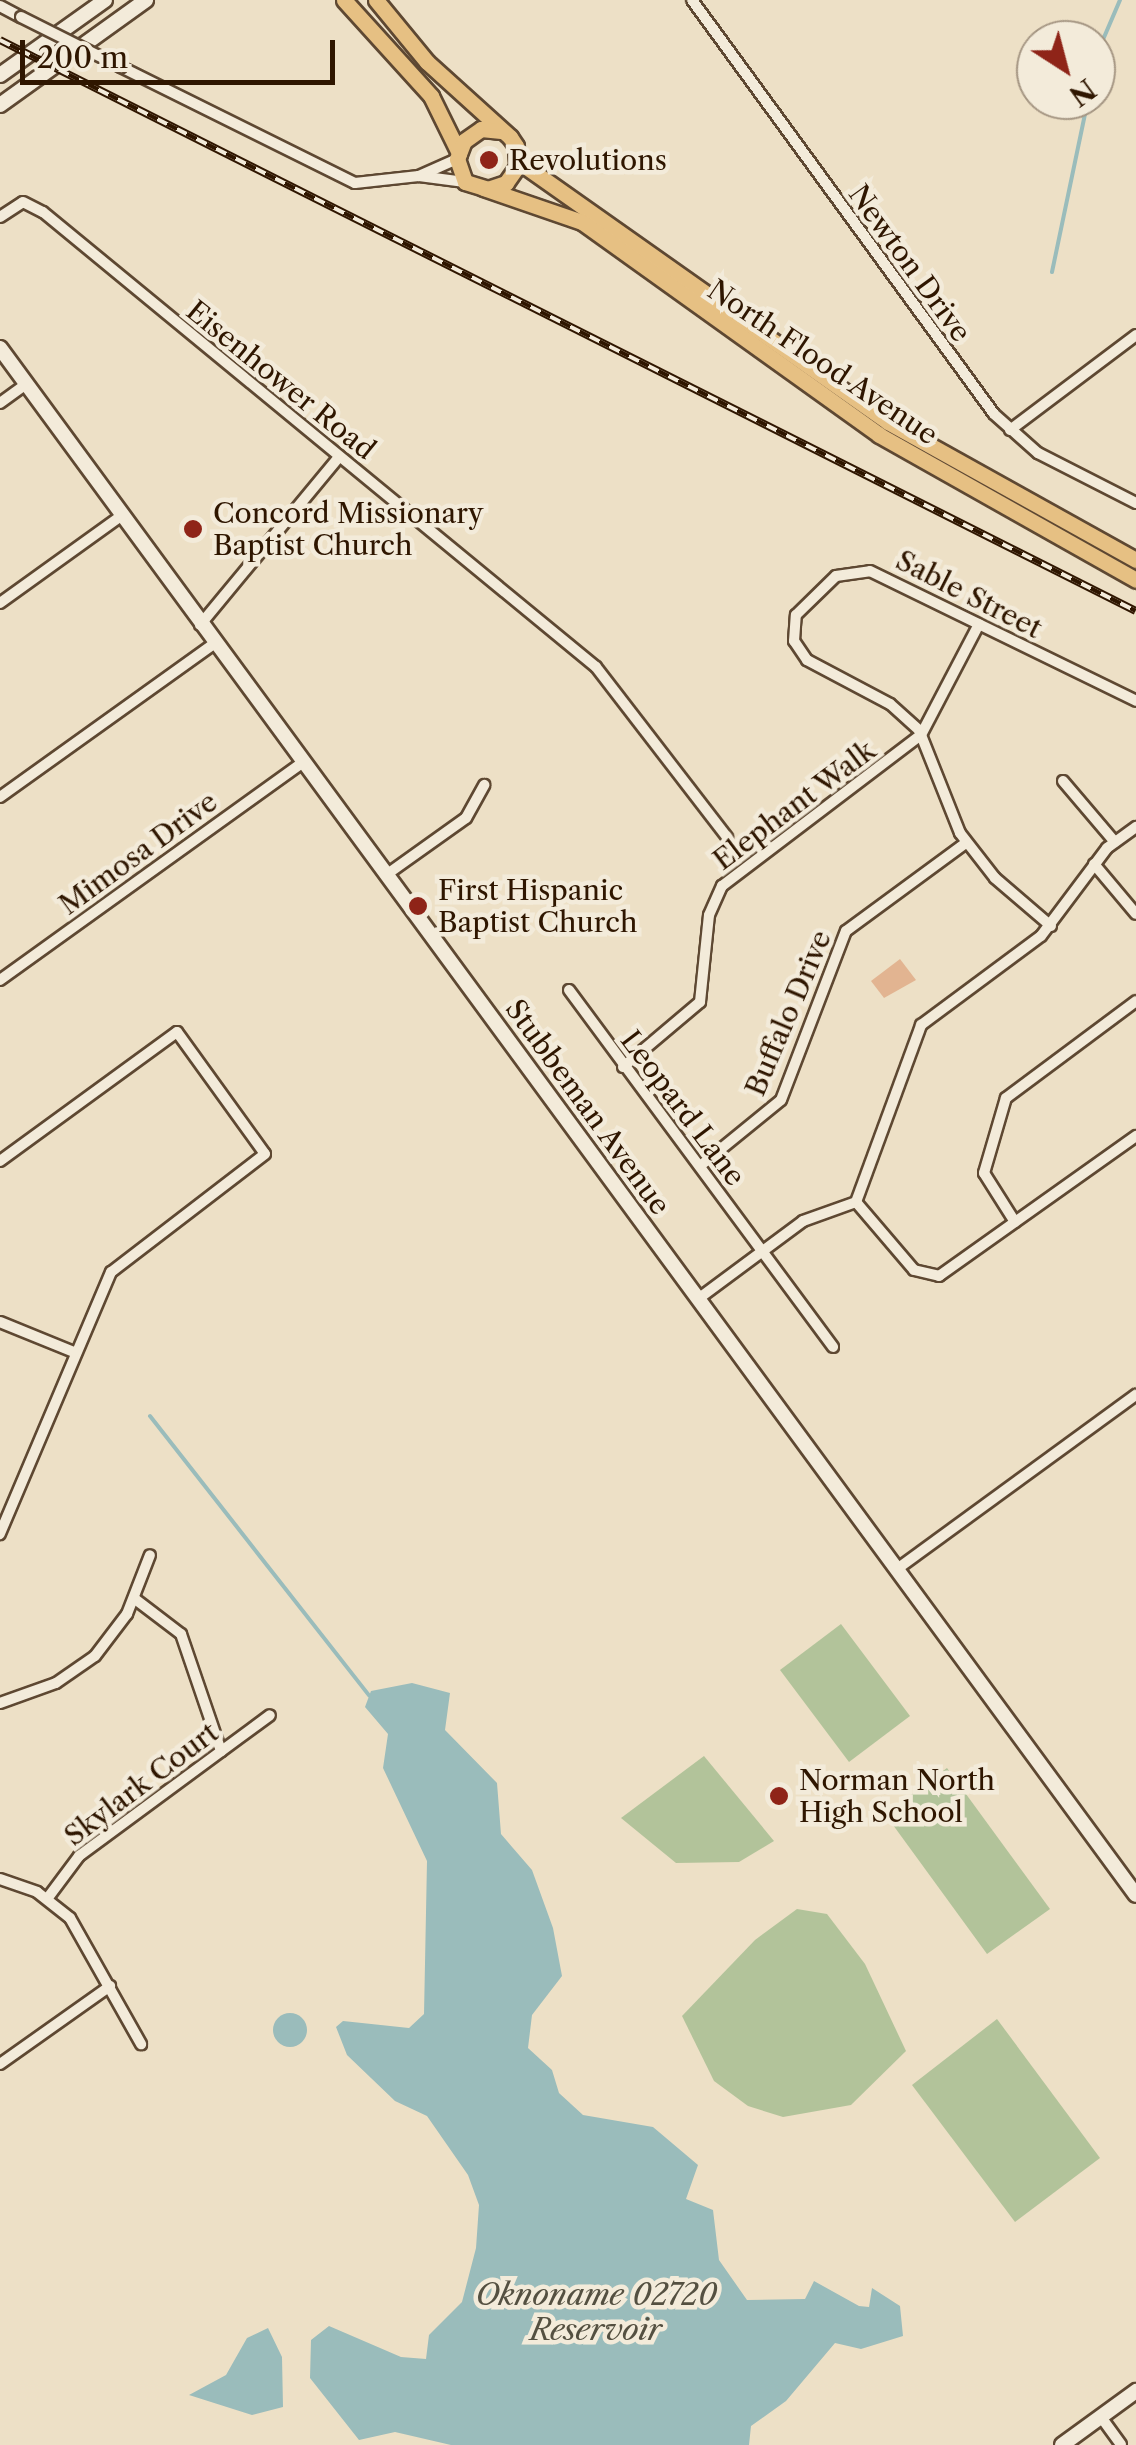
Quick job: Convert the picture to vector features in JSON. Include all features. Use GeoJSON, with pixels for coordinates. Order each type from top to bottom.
{"type":"FeatureCollection","features":[{"type":"Feature","properties":{"kind":"main road"},"geometry":{"type":"LineString","coordinates":[[344,0],[432,96],[466,182],[483,188],[506,183],[518,161],[501,131],[376,0]]}},
{"type":"Feature","properties":{"kind":"main road"},"geometry":{"type":"LineString","coordinates":[[458,156],[471,133],[501,131]]}},
{"type":"Feature","properties":{"kind":"main road","name":"North Flood Avenue"},"geometry":{"type":"LineString","coordinates":[[518,161],[888,422],[1136,560]]}},
{"type":"Feature","properties":{"kind":"main road","name":"North Flood Avenue"},"geometry":{"type":"LineString","coordinates":[[483,188],[582,222],[879,435],[1136,580]]}},
{"type":"Feature","properties":{"kind":"street"},"geometry":{"type":"LineString","coordinates":[[0,75],[104,0]]}},
{"type":"Feature","properties":{"kind":"street"},"geometry":{"type":"LineString","coordinates":[[0,105],[146,0]]}},
{"type":"Feature","properties":{"kind":"street","name":"Newton Drive"},"geometry":{"type":"LineString","coordinates":[[692,0],[958,367],[1010,430],[1038,453],[1136,503]]}},
{"type":"Feature","properties":{"kind":"street"},"geometry":{"type":"LineString","coordinates":[[0,6],[356,183],[419,176],[466,182]]}},
{"type":"Feature","properties":{"kind":"street"},"geometry":{"type":"LineString","coordinates":[[419,176],[458,156]]}},
{"type":"Feature","properties":{"kind":"street","name":"Eisenhower Road"},"geometry":{"type":"LineString","coordinates":[[0,216],[23,202],[43,212],[606,677],[728,837]]}},
{"type":"Feature","properties":{"kind":"street"},"geometry":{"type":"LineString","coordinates":[[1010,430],[1136,335]]}},
{"type":"Feature","properties":{"kind":"street","name":"Stubbeman Avenue"},"geometry":{"type":"LineString","coordinates":[[0,348],[1136,1896]]}},
{"type":"Feature","properties":{"kind":"street"},"geometry":{"type":"LineString","coordinates":[[0,403],[26,384]]}},
{"type":"Feature","properties":{"kind":"street"},"geometry":{"type":"LineString","coordinates":[[200,625],[339,458]]}},
{"type":"Feature","properties":{"kind":"street"},"geometry":{"type":"LineString","coordinates":[[0,603],[120,516]]}},
{"type":"Feature","properties":{"kind":"street","name":"Sable Street"},"geometry":{"type":"LineString","coordinates":[[1051,926],[966,843],[921,735],[900,710],[802,655],[792,632],[800,606],[836,576],[861,570],[1136,702]]}},
{"type":"Feature","properties":{"kind":"street","name":"Elephant Walk"},"geometry":{"type":"LineString","coordinates":[[623,1067],[700,1002],[709,915],[722,886],[921,735],[979,624]]}},
{"type":"Feature","properties":{"kind":"street"},"geometry":{"type":"LineString","coordinates":[[0,797],[214,644]]}},
{"type":"Feature","properties":{"kind":"street","name":"Mimosa Drive"},"geometry":{"type":"LineString","coordinates":[[0,980],[302,763]]}},
{"type":"Feature","properties":{"kind":"street"},"geometry":{"type":"LineString","coordinates":[[1062,781],[1116,842]]}},
{"type":"Feature","properties":{"kind":"street"},"geometry":{"type":"LineString","coordinates":[[386,875],[466,818],[484,785]]}},
{"type":"Feature","properties":{"kind":"street"},"geometry":{"type":"LineString","coordinates":[[856,1202],[922,1025],[1051,926],[1094,864],[1136,827]]}},
{"type":"Feature","properties":{"kind":"street","name":"Buffalo Drive"},"geometry":{"type":"LineString","coordinates":[[700,1166],[781,1100],[846,931],[966,843]]}},
{"type":"Feature","properties":{"kind":"street"},"geometry":{"type":"LineString","coordinates":[[1094,864],[1136,914]]}},
{"type":"Feature","properties":{"kind":"street","name":"Leopard Lane"},"geometry":{"type":"LineString","coordinates":[[569,990],[832,1347]]}},
{"type":"Feature","properties":{"kind":"street"},"geometry":{"type":"LineString","coordinates":[[1015,1222],[984,1173],[1006,1098],[1136,1001]]}},
{"type":"Feature","properties":{"kind":"street"},"geometry":{"type":"LineString","coordinates":[[0,1160],[177,1032],[265,1154],[123,1257],[74,1352],[0,1534]]}},
{"type":"Feature","properties":{"kind":"street"},"geometry":{"type":"LineString","coordinates":[[856,1202],[914,1270],[933,1277],[1136,1136]]}},
{"type":"Feature","properties":{"kind":"street"},"geometry":{"type":"LineString","coordinates":[[698,1299],[814,1215],[856,1202]]}},
{"type":"Feature","properties":{"kind":"street"},"geometry":{"type":"LineString","coordinates":[[0,1322],[74,1352]]}},
{"type":"Feature","properties":{"kind":"street"},"geometry":{"type":"LineString","coordinates":[[897,1569],[1136,1395]]}},
{"type":"Feature","properties":{"kind":"street"},"geometry":{"type":"LineString","coordinates":[[0,1704],[81,1668],[134,1599],[150,1555]]}},
{"type":"Feature","properties":{"kind":"street"},"geometry":{"type":"LineString","coordinates":[[134,1599],[181,1634],[221,1751]]}},
{"type":"Feature","properties":{"kind":"street","name":"Skylark Court"},"geometry":{"type":"LineString","coordinates":[[47,1898],[79,1856],[270,1715]]}},
{"type":"Feature","properties":{"kind":"street"},"geometry":{"type":"LineString","coordinates":[[0,1878],[47,1898],[82,1932],[141,2044]]}},
{"type":"Feature","properties":{"kind":"street"},"geometry":{"type":"LineString","coordinates":[[0,2064],[110,1986]]}},
{"type":"Feature","properties":{"kind":"street"},"geometry":{"type":"LineString","coordinates":[[1062,2445],[1136,2391]]}},
{"type":"Feature","properties":{"kind":"street"},"geometry":{"type":"LineString","coordinates":[[1101,2416],[1122,2445]]}},
{"type":"Feature","properties":{"kind":"green space"},"geometry":{"type":"Polygon","coordinates":[[[841,1624],[910,1716],[849,1762],[780,1670],[841,1624]]]}},
{"type":"Feature","properties":{"kind":"green space"},"geometry":{"type":"Polygon","coordinates":[[[704,1756],[774,1841],[739,1862],[676,1863],[621,1818],[704,1756]]]}},
{"type":"Feature","properties":{"kind":"green space"},"geometry":{"type":"Polygon","coordinates":[[[947,1768],[1050,1909],[987,1954],[885,1814],[947,1768]]]}},
{"type":"Feature","properties":{"kind":"green space"},"geometry":{"type":"Polygon","coordinates":[[[797,1909],[827,1914],[865,1964],[906,2051],[851,2105],[783,2117],[748,2106],[714,2081],[682,2016],[755,1940],[797,1909]]]}},
{"type":"Feature","properties":{"kind":"green space"},"geometry":{"type":"Polygon","coordinates":[[[997,2019],[1100,2158],[1015,2222],[912,2085],[997,2019]]]}},
{"type":"Feature","properties":{"kind":"water","name":"Oknoname 02720 Reservoir"},"geometry":{"type":"Polygon","coordinates":[[[412,1683],[450,1693],[445,1730],[497,1783],[501,1834],[532,1870],[553,1928],[562,1976],[532,2015],[528,2048],[552,2070],[559,2093],[583,2115],[653,2127],[698,2165],[686,2199],[713,2210],[719,2260],[747,2300],[805,2299],[814,2281],[859,2306],[869,2307],[872,2288],[900,2306],[903,2336],[861,2349],[835,2343],[786,2401],[751,2426],[749,2445],[451,2445],[395,2432],[359,2440],[310,2378],[311,2340],[329,2326],[401,2357],[426,2359],[429,2335],[462,2302],[476,2248],[479,2205],[468,2175],[427,2116],[395,2101],[347,2055],[336,2027],[343,2021],[409,2028],[424,2014],[427,1861],[383,1768],[388,1734],[365,1707],[371,1691],[412,1683]]]}},
{"type":"Feature","properties":{"kind":"water"},"geometry":{"type":"Polygon","coordinates":[[[290,2013],[302,2018],[307,2030],[302,2042],[290,2047],[278,2042],[273,2030],[278,2018],[290,2013]]]}},
{"type":"Feature","properties":{"kind":"water"},"geometry":{"type":"Polygon","coordinates":[[[268,2328],[282,2357],[283,2407],[252,2415],[189,2395],[226,2375],[247,2338],[268,2328]]]}},
{"type":"Feature","properties":{"kind":"building"},"geometry":{"type":"Polygon","coordinates":[[[900,959],[916,980],[884,998],[871,981],[900,959]]]}},
{"type":"Feature","properties":{"kind":"waterway"},"geometry":{"type":"LineString","coordinates":[[1111,20],[1120,0]]}},
{"type":"Feature","properties":{"kind":"waterway"},"geometry":{"type":"LineString","coordinates":[[1052,272],[1084,120]]}},
{"type":"Feature","properties":{"kind":"waterway"},"geometry":{"type":"LineString","coordinates":[[150,1416],[369,1695]]}},
{"type":"Feature","properties":{"kind":"railway"},"geometry":{"type":"LineString","coordinates":[[0,40],[1136,611]]}},
{"type":"Feature","properties":{"kind":"place","name":"Revolutions"},"geometry":{"type":"Point","coordinates":[489,160]}},
{"type":"Feature","properties":{"kind":"place","name":"Concord Missionary Baptist Church"},"geometry":{"type":"Point","coordinates":[193,529]}},
{"type":"Feature","properties":{"kind":"place","name":"First Hispanic Baptist Church"},"geometry":{"type":"Point","coordinates":[418,906]}},
{"type":"Feature","properties":{"kind":"place","name":"Norman North High School"},"geometry":{"type":"Point","coordinates":[779,1796]}}]}
